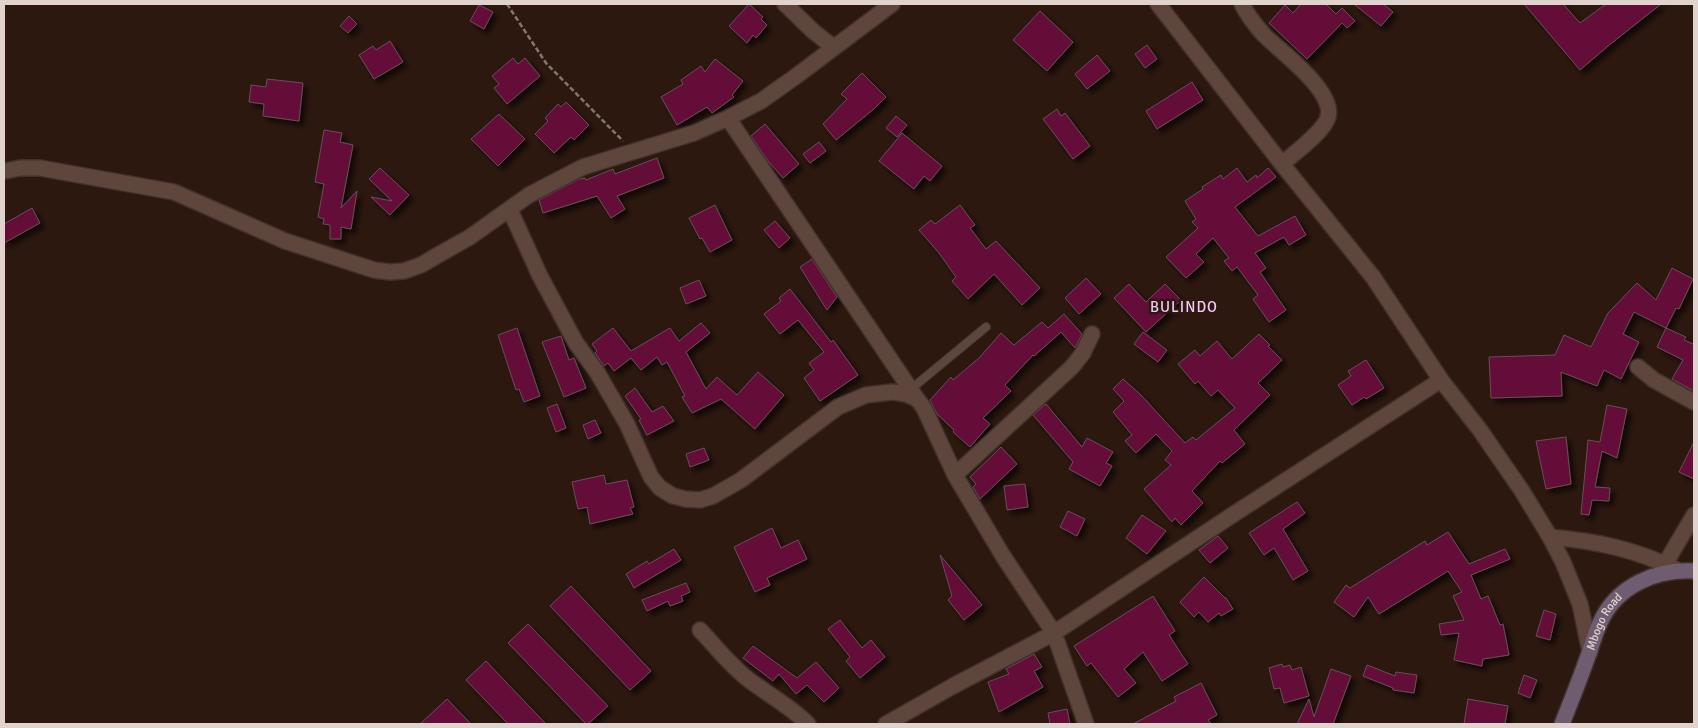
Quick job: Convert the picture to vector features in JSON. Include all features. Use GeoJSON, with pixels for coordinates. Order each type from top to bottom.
{"type":"FeatureCollection","features":[{"type":"Feature","properties":{"kind":"main road","name":"Mbogo Road"},"geometry":{"type":"LineString","coordinates":[[1562,724],[1600,622],[1610,605],[1626,590],[1671,567],[1694,571]]}},
{"type":"Feature","properties":{"kind":"street"},"geometry":{"type":"LineString","coordinates":[[785,4],[833,47]]}},
{"type":"Feature","properties":{"kind":"street"},"geometry":{"type":"LineString","coordinates":[[5,171],[20,168],[40,168],[174,192],[285,241],[348,262],[390,272],[404,271],[420,265],[470,236],[536,191],[583,166],[694,134],[761,101],[892,4]]}},
{"type":"Feature","properties":{"kind":"street"},"geometry":{"type":"LineString","coordinates":[[1158,4],[1282,164],[1373,276],[1441,380],[1490,445],[1550,536],[1563,562],[1580,604],[1590,652]]}},
{"type":"Feature","properties":{"kind":"street"},"geometry":{"type":"LineString","coordinates":[[1242,4],[1263,34],[1315,83],[1328,108],[1327,119],[1320,130],[1282,164]]}},
{"type":"Feature","properties":{"kind":"street"},"geometry":{"type":"LineString","coordinates":[[728,118],[924,408],[956,475],[1003,556],[1054,633],[1086,724]]}},
{"type":"Feature","properties":{"kind":"street"},"geometry":{"type":"LineString","coordinates":[[510,210],[540,276],[576,343],[597,372],[627,424],[652,477],[660,488],[673,496],[685,500],[700,500],[713,496],[741,480],[838,407],[866,395],[892,392],[914,394]]}},
{"type":"Feature","properties":{"kind":"street"},"geometry":{"type":"LineString","coordinates":[[956,475],[1072,367],[1083,354],[1092,334]]}},
{"type":"Feature","properties":{"kind":"street"},"geometry":{"type":"LineString","coordinates":[[1638,367],[1654,380],[1694,402]]}},
{"type":"Feature","properties":{"kind":"street"},"geometry":{"type":"LineString","coordinates":[[886,724],[953,686],[1054,633],[1441,380]]}},
{"type":"Feature","properties":{"kind":"street"},"geometry":{"type":"LineString","coordinates":[[1550,536],[1636,551],[1671,567],[1694,515]]}},
{"type":"Feature","properties":{"kind":"street"},"geometry":{"type":"LineString","coordinates":[[700,630],[733,666],[750,680],[785,703],[808,724]]}},
{"type":"Feature","properties":{"kind":"lane"},"geometry":{"type":"LineString","coordinates":[[914,394],[986,327]]}},
{"type":"Feature","properties":{"kind":"path"},"geometry":{"type":"LineString","coordinates":[[507,4],[546,63],[633,151]]}},
{"type":"Feature","properties":{"kind":"building"},"geometry":{"type":"Polygon","coordinates":[[[749,4],[763,17],[761,19],[767,25],[756,38],[753,35],[747,43],[729,26],[749,4]]]}},
{"type":"Feature","properties":{"kind":"building"},"geometry":{"type":"Polygon","coordinates":[[[1301,4],[1326,4],[1336,14],[1342,8],[1355,21],[1347,28],[1342,23],[1307,59],[1269,23],[1285,5],[1293,13],[1301,4]]]}},
{"type":"Feature","properties":{"kind":"building"},"geometry":{"type":"Polygon","coordinates":[[[1354,4],[1383,4],[1393,12],[1381,26],[1354,4]]]}},
{"type":"Feature","properties":{"kind":"building"},"geometry":{"type":"Polygon","coordinates":[[[1524,4],[1563,4],[1580,23],[1606,4],[1661,4],[1580,70],[1524,4]]]}},
{"type":"Feature","properties":{"kind":"building"},"geometry":{"type":"Polygon","coordinates":[[[479,5],[493,12],[484,29],[470,21],[479,5]]]}},
{"type":"Feature","properties":{"kind":"building"},"geometry":{"type":"Polygon","coordinates":[[[1040,11],[1073,42],[1047,71],[1013,40],[1040,11]]]}},
{"type":"Feature","properties":{"kind":"building"},"geometry":{"type":"Polygon","coordinates":[[[349,16],[357,24],[348,33],[340,26],[349,16]]]}},
{"type":"Feature","properties":{"kind":"building"},"geometry":{"type":"Polygon","coordinates":[[[390,41],[403,62],[374,79],[359,55],[373,46],[376,50],[390,41]]]}},
{"type":"Feature","properties":{"kind":"building"},"geometry":{"type":"Polygon","coordinates":[[[1147,45],[1157,59],[1145,68],[1135,54],[1147,45]]]}},
{"type":"Feature","properties":{"kind":"building"},"geometry":{"type":"Polygon","coordinates":[[[1097,55],[1110,71],[1087,89],[1075,74],[1097,55]]]}},
{"type":"Feature","properties":{"kind":"building"},"geometry":{"type":"Polygon","coordinates":[[[513,58],[518,64],[525,58],[540,76],[507,104],[494,88],[499,84],[492,76],[513,58]]]}},
{"type":"Feature","properties":{"kind":"building"},"geometry":{"type":"Polygon","coordinates":[[[715,59],[743,81],[732,95],[734,97],[712,113],[707,107],[677,125],[661,97],[683,84],[681,80],[701,66],[705,72],[715,59]]]}},
{"type":"Feature","properties":{"kind":"building"},"geometry":{"type":"Polygon","coordinates":[[[862,73],[886,97],[836,140],[823,124],[847,99],[841,94],[862,73]]]}},
{"type":"Feature","properties":{"kind":"building"},"geometry":{"type":"Polygon","coordinates":[[[267,79],[303,83],[299,121],[263,116],[264,104],[249,102],[251,85],[266,87],[267,79]]]}},
{"type":"Feature","properties":{"kind":"building"},"geometry":{"type":"Polygon","coordinates":[[[1192,82],[1203,100],[1157,129],[1146,111],[1192,82]]]}},
{"type":"Feature","properties":{"kind":"building"},"geometry":{"type":"Polygon","coordinates":[[[566,102],[589,125],[574,140],[571,137],[554,153],[535,134],[548,121],[545,118],[558,104],[561,107],[566,102]]]}},
{"type":"Feature","properties":{"kind":"building"},"geometry":{"type":"Polygon","coordinates":[[[1057,109],[1061,116],[1065,113],[1090,146],[1073,159],[1043,119],[1057,109]]]}},
{"type":"Feature","properties":{"kind":"building"},"geometry":{"type":"Polygon","coordinates":[[[499,114],[525,139],[498,166],[471,139],[499,114]]]}},
{"type":"Feature","properties":{"kind":"building"},"geometry":{"type":"Polygon","coordinates":[[[896,116],[907,125],[897,137],[886,128],[896,116]]]}},
{"type":"Feature","properties":{"kind":"building"},"geometry":{"type":"Polygon","coordinates":[[[765,124],[799,164],[783,178],[768,161],[751,136],[765,124]]]}},
{"type":"Feature","properties":{"kind":"building"},"geometry":{"type":"Polygon","coordinates":[[[324,130],[342,133],[340,142],[353,145],[341,208],[357,191],[351,229],[341,227],[341,239],[330,239],[330,225],[323,224],[324,219],[318,217],[324,184],[315,182],[324,130]]]}},
{"type":"Feature","properties":{"kind":"building"},"geometry":{"type":"Polygon","coordinates":[[[902,133],[942,166],[930,181],[924,176],[914,189],[879,161],[902,133]]]}},
{"type":"Feature","properties":{"kind":"building"},"geometry":{"type":"Polygon","coordinates":[[[819,142],[826,151],[810,163],[803,154],[819,142]]]}},
{"type":"Feature","properties":{"kind":"building"},"geometry":{"type":"Polygon","coordinates":[[[657,158],[664,178],[617,196],[625,209],[611,218],[597,196],[543,213],[539,200],[579,179],[585,178],[586,180],[613,169],[615,174],[657,158]]]}},
{"type":"Feature","properties":{"kind":"building"},"geometry":{"type":"Polygon","coordinates":[[[380,168],[409,195],[390,215],[371,197],[392,201],[369,179],[380,168]]]}},
{"type":"Feature","properties":{"kind":"building"},"geometry":{"type":"Polygon","coordinates":[[[1237,168],[1247,182],[1256,175],[1257,178],[1268,168],[1276,177],[1235,207],[1258,236],[1295,216],[1306,235],[1289,245],[1284,237],[1255,253],[1266,268],[1260,272],[1286,310],[1269,322],[1253,299],[1258,295],[1237,267],[1232,271],[1224,261],[1229,258],[1213,238],[1196,254],[1204,262],[1186,278],[1166,257],[1198,228],[1192,222],[1196,219],[1185,201],[1203,189],[1202,187],[1221,175],[1223,179],[1237,168]]]}},
{"type":"Feature","properties":{"kind":"building"},"geometry":{"type":"Polygon","coordinates":[[[715,205],[732,240],[710,252],[702,238],[700,239],[689,218],[715,205]]]}},
{"type":"Feature","properties":{"kind":"building"},"geometry":{"type":"Polygon","coordinates":[[[960,205],[975,225],[970,228],[986,249],[996,241],[1040,288],[1022,305],[994,274],[968,299],[952,281],[956,277],[939,253],[919,230],[931,220],[935,224],[960,205]]]}},
{"type":"Feature","properties":{"kind":"building"},"geometry":{"type":"Polygon","coordinates":[[[32,208],[40,223],[4,243],[4,224],[32,208]]]}},
{"type":"Feature","properties":{"kind":"building"},"geometry":{"type":"Polygon","coordinates":[[[775,221],[790,238],[779,248],[764,230],[775,221]]]}},
{"type":"Feature","properties":{"kind":"building"},"geometry":{"type":"Polygon","coordinates":[[[812,259],[837,297],[827,310],[800,267],[812,259]]]}},
{"type":"Feature","properties":{"kind":"building"},"geometry":{"type":"Polygon","coordinates":[[[1672,268],[1693,279],[1679,309],[1676,308],[1666,328],[1634,312],[1623,334],[1639,342],[1621,379],[1604,370],[1597,386],[1561,372],[1562,396],[1491,398],[1489,357],[1555,355],[1564,335],[1591,347],[1608,313],[1637,283],[1656,300],[1672,268]]]}},
{"type":"Feature","properties":{"kind":"building"},"geometry":{"type":"Polygon","coordinates":[[[1086,278],[1101,294],[1079,314],[1065,298],[1086,278]]]}},
{"type":"Feature","properties":{"kind":"building"},"geometry":{"type":"Polygon","coordinates":[[[699,280],[706,296],[686,304],[680,288],[699,280]]]}},
{"type":"Feature","properties":{"kind":"building"},"geometry":{"type":"Polygon","coordinates":[[[1129,284],[1146,302],[1165,284],[1181,300],[1146,332],[1114,298],[1129,284]]]}},
{"type":"Feature","properties":{"kind":"building"},"geometry":{"type":"Polygon","coordinates":[[[790,289],[831,342],[833,340],[858,375],[820,401],[804,378],[814,370],[809,363],[824,352],[798,320],[780,334],[764,314],[781,301],[779,298],[790,289]]]}},
{"type":"Feature","properties":{"kind":"building"},"geometry":{"type":"Polygon","coordinates":[[[1064,314],[1082,334],[1075,348],[1061,332],[1033,355],[1005,385],[1011,391],[983,418],[990,424],[970,447],[937,414],[930,400],[951,377],[953,380],[979,358],[1001,333],[1014,345],[1042,322],[1048,328],[1064,314]]]}},
{"type":"Feature","properties":{"kind":"building"},"geometry":{"type":"Polygon","coordinates":[[[701,323],[710,333],[686,352],[706,389],[717,377],[737,395],[758,372],[784,395],[755,429],[721,399],[692,413],[682,397],[685,396],[667,362],[662,365],[657,357],[641,370],[631,358],[614,371],[608,363],[604,366],[595,353],[597,351],[592,344],[613,328],[631,351],[670,328],[679,341],[701,323]]]}},
{"type":"Feature","properties":{"kind":"building"},"geometry":{"type":"Polygon","coordinates":[[[517,328],[540,396],[524,402],[519,389],[516,390],[498,335],[517,328]]]}},
{"type":"Feature","properties":{"kind":"building"},"geometry":{"type":"Polygon","coordinates":[[[1666,328],[1686,337],[1684,340],[1693,344],[1694,341],[1694,391],[1672,379],[1683,360],[1657,347],[1666,328]]]}},
{"type":"Feature","properties":{"kind":"building"},"geometry":{"type":"Polygon","coordinates":[[[1143,332],[1167,350],[1158,362],[1134,344],[1143,332]]]}},
{"type":"Feature","properties":{"kind":"building"},"geometry":{"type":"Polygon","coordinates":[[[1259,334],[1282,360],[1258,383],[1270,395],[1234,430],[1245,444],[1222,463],[1220,461],[1192,491],[1203,503],[1181,525],[1175,518],[1172,522],[1144,489],[1171,465],[1165,460],[1172,451],[1156,434],[1136,453],[1125,441],[1132,435],[1113,412],[1124,401],[1113,389],[1123,379],[1141,395],[1185,443],[1193,437],[1196,440],[1235,408],[1218,390],[1211,396],[1198,381],[1195,384],[1178,364],[1195,350],[1200,356],[1217,341],[1232,359],[1259,334]]]}},
{"type":"Feature","properties":{"kind":"building"},"geometry":{"type":"Polygon","coordinates":[[[561,336],[569,360],[574,358],[586,388],[564,397],[542,342],[561,336]]]}},
{"type":"Feature","properties":{"kind":"building"},"geometry":{"type":"Polygon","coordinates":[[[1366,360],[1384,388],[1352,405],[1338,385],[1351,376],[1348,371],[1366,360]]]}},
{"type":"Feature","properties":{"kind":"building"},"geometry":{"type":"Polygon","coordinates":[[[635,388],[652,412],[663,406],[674,421],[647,435],[639,420],[641,419],[625,396],[635,388]]]}},
{"type":"Feature","properties":{"kind":"building"},"geometry":{"type":"Polygon","coordinates":[[[557,404],[566,428],[556,432],[547,408],[557,404]]]}},
{"type":"Feature","properties":{"kind":"building"},"geometry":{"type":"Polygon","coordinates":[[[1046,404],[1082,447],[1087,438],[1113,452],[1106,463],[1112,466],[1100,486],[1069,469],[1073,462],[1033,415],[1046,404]]]}},
{"type":"Feature","properties":{"kind":"building"},"geometry":{"type":"Polygon","coordinates":[[[1607,405],[1627,409],[1617,458],[1602,451],[1595,487],[1610,488],[1609,501],[1592,500],[1589,515],[1581,514],[1588,440],[1600,442],[1607,405]]]}},
{"type":"Feature","properties":{"kind":"building"},"geometry":{"type":"Polygon","coordinates":[[[595,420],[601,433],[588,439],[583,425],[595,420]]]}},
{"type":"Feature","properties":{"kind":"building"},"geometry":{"type":"Polygon","coordinates":[[[1566,437],[1571,484],[1546,489],[1536,441],[1566,437]]]}},
{"type":"Feature","properties":{"kind":"building"},"geometry":{"type":"Polygon","coordinates":[[[1694,442],[1694,479],[1679,472],[1694,442]]]}},
{"type":"Feature","properties":{"kind":"building"},"geometry":{"type":"Polygon","coordinates":[[[1001,447],[1017,464],[980,499],[973,487],[976,484],[970,477],[1001,447]]]}},
{"type":"Feature","properties":{"kind":"building"},"geometry":{"type":"Polygon","coordinates":[[[704,448],[709,460],[690,467],[686,454],[704,448]]]}},
{"type":"Feature","properties":{"kind":"building"},"geometry":{"type":"Polygon","coordinates":[[[604,475],[606,484],[627,480],[634,507],[630,508],[633,514],[590,524],[587,507],[578,509],[572,482],[604,475]]]}},
{"type":"Feature","properties":{"kind":"building"},"geometry":{"type":"Polygon","coordinates":[[[1025,484],[1028,507],[1007,510],[1004,486],[1025,484]]]}},
{"type":"Feature","properties":{"kind":"building"},"geometry":{"type":"Polygon","coordinates":[[[1297,502],[1305,513],[1283,529],[1308,571],[1293,580],[1274,548],[1264,555],[1249,533],[1297,502]]]}},
{"type":"Feature","properties":{"kind":"building"},"geometry":{"type":"Polygon","coordinates":[[[1068,511],[1085,519],[1077,536],[1060,527],[1068,511]]]}},
{"type":"Feature","properties":{"kind":"building"},"geometry":{"type":"Polygon","coordinates":[[[1142,515],[1166,531],[1147,554],[1126,538],[1142,515]]]}},
{"type":"Feature","properties":{"kind":"building"},"geometry":{"type":"Polygon","coordinates":[[[772,528],[781,548],[798,540],[807,559],[767,578],[770,585],[755,592],[734,547],[772,528]]]}},
{"type":"Feature","properties":{"kind":"building"},"geometry":{"type":"Polygon","coordinates":[[[1448,532],[1469,564],[1505,549],[1510,559],[1471,575],[1481,599],[1488,596],[1500,625],[1503,624],[1509,655],[1483,659],[1482,666],[1454,660],[1459,633],[1441,635],[1439,624],[1464,620],[1453,596],[1462,592],[1448,571],[1379,614],[1368,597],[1354,617],[1334,602],[1346,585],[1350,588],[1425,541],[1427,545],[1448,532]]]}},
{"type":"Feature","properties":{"kind":"building"},"geometry":{"type":"Polygon","coordinates":[[[1218,536],[1228,548],[1210,563],[1199,550],[1218,536]]]}},
{"type":"Feature","properties":{"kind":"building"},"geometry":{"type":"Polygon","coordinates":[[[674,549],[681,560],[634,588],[626,574],[647,561],[649,564],[674,549]]]}},
{"type":"Feature","properties":{"kind":"building"},"geometry":{"type":"Polygon","coordinates":[[[940,555],[982,605],[964,620],[948,600],[952,596],[940,555]]]}},
{"type":"Feature","properties":{"kind":"building"},"geometry":{"type":"Polygon","coordinates":[[[1204,577],[1226,598],[1233,609],[1221,616],[1219,613],[1208,622],[1199,612],[1194,617],[1180,602],[1204,577]]]}},
{"type":"Feature","properties":{"kind":"building"},"geometry":{"type":"Polygon","coordinates":[[[686,583],[690,592],[681,596],[683,601],[670,606],[668,601],[647,611],[642,600],[686,583]]]}},
{"type":"Feature","properties":{"kind":"building"},"geometry":{"type":"Polygon","coordinates":[[[571,586],[651,671],[630,690],[550,606],[571,586]]]}},
{"type":"Feature","properties":{"kind":"building"},"geometry":{"type":"Polygon","coordinates":[[[1153,596],[1175,631],[1169,635],[1188,664],[1162,681],[1143,652],[1124,669],[1136,683],[1118,697],[1091,663],[1087,666],[1074,646],[1153,596]]]}},
{"type":"Feature","properties":{"kind":"building"},"geometry":{"type":"Polygon","coordinates":[[[1544,610],[1556,614],[1550,640],[1536,636],[1544,610]]]}},
{"type":"Feature","properties":{"kind":"building"},"geometry":{"type":"Polygon","coordinates":[[[840,620],[862,648],[871,640],[885,657],[860,678],[846,661],[850,657],[828,629],[840,620]]]}},
{"type":"Feature","properties":{"kind":"building"},"geometry":{"type":"Polygon","coordinates":[[[528,624],[608,706],[588,724],[508,643],[528,624]]]}},
{"type":"Feature","properties":{"kind":"building"},"geometry":{"type":"Polygon","coordinates":[[[753,646],[797,678],[816,662],[839,688],[824,702],[807,685],[796,694],[779,674],[773,681],[743,658],[753,646]]]}},
{"type":"Feature","properties":{"kind":"building"},"geometry":{"type":"Polygon","coordinates":[[[1034,654],[1042,667],[1034,671],[1043,687],[999,712],[988,682],[1009,674],[1006,669],[1034,654]]]}},
{"type":"Feature","properties":{"kind":"building"},"geometry":{"type":"Polygon","coordinates":[[[486,661],[546,724],[508,724],[466,680],[486,661]]]}},
{"type":"Feature","properties":{"kind":"building"},"geometry":{"type":"Polygon","coordinates":[[[1282,664],[1283,667],[1290,665],[1292,670],[1301,667],[1309,696],[1284,703],[1280,688],[1274,689],[1269,668],[1282,664]]]}},
{"type":"Feature","properties":{"kind":"building"},"geometry":{"type":"Polygon","coordinates":[[[1367,665],[1395,676],[1396,672],[1417,675],[1414,693],[1393,690],[1393,688],[1363,676],[1367,665]]]}},
{"type":"Feature","properties":{"kind":"building"},"geometry":{"type":"Polygon","coordinates":[[[1331,669],[1351,676],[1333,724],[1297,724],[1309,699],[1314,717],[1331,669]]]}},
{"type":"Feature","properties":{"kind":"building"},"geometry":{"type":"Polygon","coordinates":[[[1524,675],[1537,680],[1530,698],[1518,693],[1524,675]]]}},
{"type":"Feature","properties":{"kind":"building"},"geometry":{"type":"Polygon","coordinates":[[[1201,683],[1217,715],[1208,720],[1211,724],[1133,724],[1176,701],[1174,697],[1201,683]]]}},
{"type":"Feature","properties":{"kind":"building"},"geometry":{"type":"Polygon","coordinates":[[[447,699],[471,724],[420,724],[447,699]]]}},
{"type":"Feature","properties":{"kind":"building"},"geometry":{"type":"Polygon","coordinates":[[[1468,699],[1508,706],[1505,724],[1464,724],[1468,699]]]}},
{"type":"Feature","properties":{"kind":"building"},"geometry":{"type":"Polygon","coordinates":[[[1067,709],[1070,724],[1050,724],[1048,713],[1067,709]]]}},
{"type":"Feature","properties":{"kind":"district","name":"BULINDO"},"geometry":{"type":"Point","coordinates":[1184,307]}}]}
